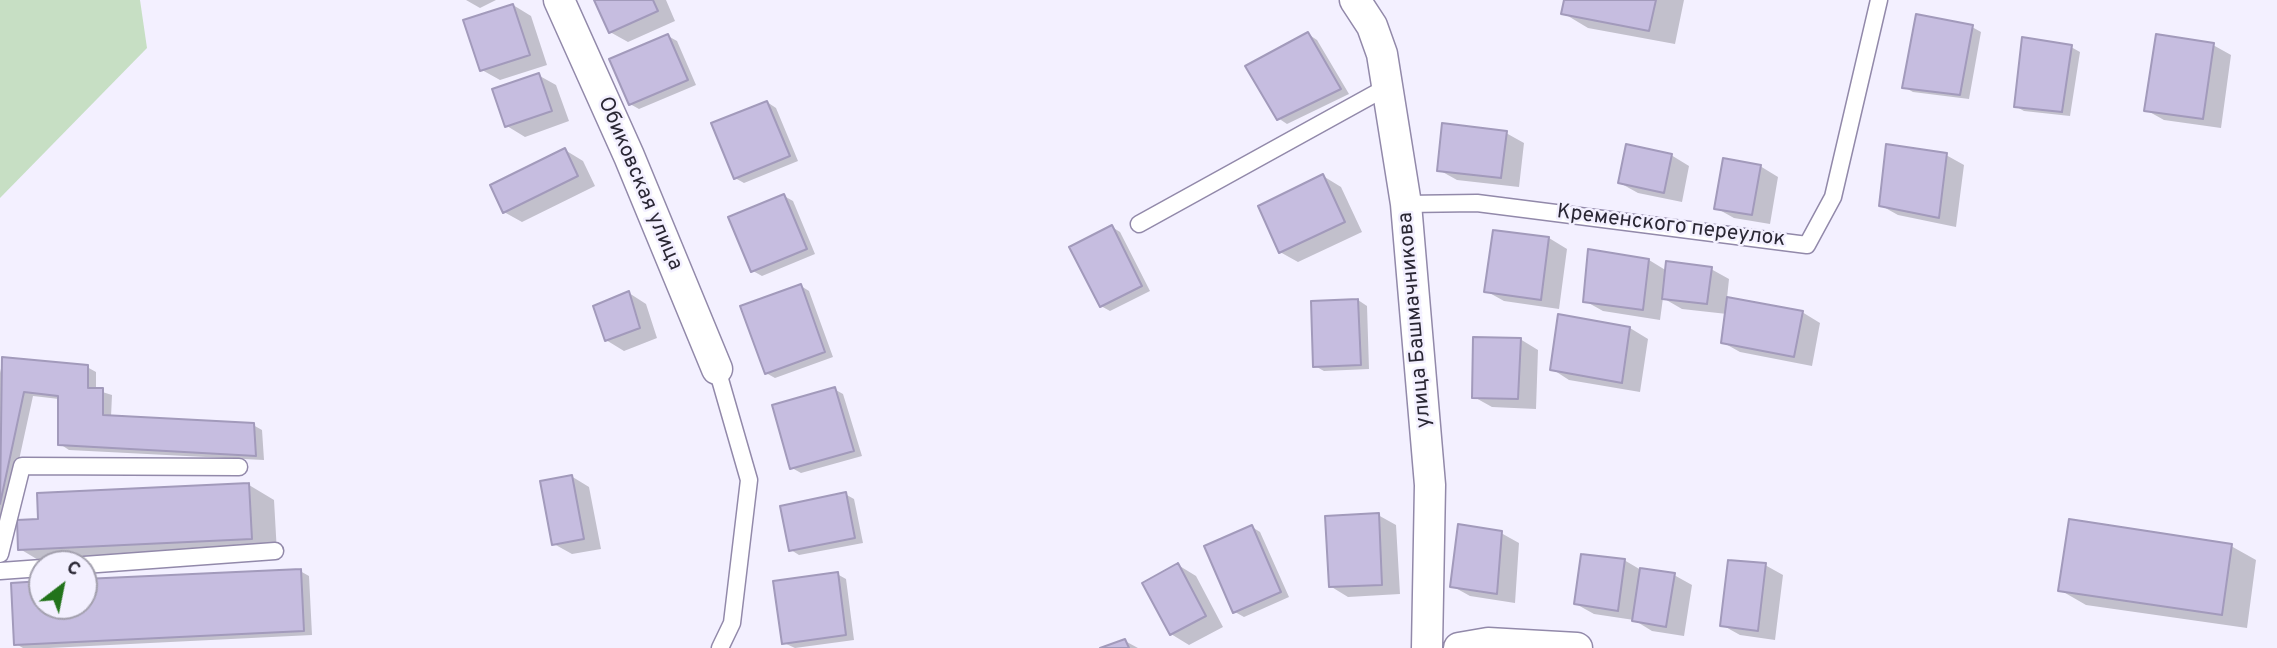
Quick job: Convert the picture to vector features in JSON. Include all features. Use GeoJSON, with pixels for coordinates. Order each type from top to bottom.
{"type":"FeatureCollection","features":[{"type":"Feature","properties":{"kind":"street","name":"Обиковская улица"},"geometry":{"type":"LineString","coordinates":[[559,0],[629,156],[717,369]]}},
{"type":"Feature","properties":{"kind":"street","name":"улица Башмачникова"},"geometry":{"type":"LineString","coordinates":[[1355,0],[1372,26],[1381,54],[1406,204],[1430,485],[1427,648]]}},
{"type":"Feature","properties":{"kind":"street"},"geometry":{"type":"LineString","coordinates":[[1478,646],[1577,648]]}},
{"type":"Feature","properties":{"kind":"lane","name":"Кременского переулок"},"geometry":{"type":"LineString","coordinates":[[1406,204],[1477,203],[1807,245],[1833,197],[1879,0]]}},
{"type":"Feature","properties":{"kind":"lane"},"geometry":{"type":"LineString","coordinates":[[1139,224],[1387,87]]}},
{"type":"Feature","properties":{"kind":"lane"},"geometry":{"type":"LineString","coordinates":[[717,369],[749,480],[732,622],[720,648]]}},
{"type":"Feature","properties":{"kind":"lane"},"geometry":{"type":"LineString","coordinates":[[0,554],[22,467],[239,467]]}},
{"type":"Feature","properties":{"kind":"lane"},"geometry":{"type":"LineString","coordinates":[[98,564],[275,551]]}},
{"type":"Feature","properties":{"kind":"lane"},"geometry":{"type":"LineString","coordinates":[[0,571],[28,569]]}},
{"type":"Feature","properties":{"kind":"green space"},"geometry":{"type":"Polygon","coordinates":[[[0,0],[140,0],[147,48],[0,198],[0,0]]]}},
{"type":"Feature","properties":{"kind":"building"},"geometry":{"type":"Polygon","coordinates":[[[594,0],[653,0],[658,11],[609,33],[594,0]]]}},
{"type":"Feature","properties":{"kind":"building"},"geometry":{"type":"Polygon","coordinates":[[[1564,0],[1656,0],[1649,31],[1561,14],[1564,0]]]}},
{"type":"Feature","properties":{"kind":"building"},"geometry":{"type":"Polygon","coordinates":[[[513,4],[530,55],[480,71],[463,20],[513,4]]]}},
{"type":"Feature","properties":{"kind":"building"},"geometry":{"type":"Polygon","coordinates":[[[1916,14],[1973,25],[1960,95],[1902,88],[1916,14]]]}},
{"type":"Feature","properties":{"kind":"building"},"geometry":{"type":"Polygon","coordinates":[[[1308,32],[1341,89],[1277,120],[1245,66],[1308,32]]]}},
{"type":"Feature","properties":{"kind":"building"},"geometry":{"type":"Polygon","coordinates":[[[668,34],[688,80],[629,105],[609,59],[668,34]]]}},
{"type":"Feature","properties":{"kind":"building"},"geometry":{"type":"Polygon","coordinates":[[[2156,34],[2214,43],[2203,119],[2144,111],[2156,34]]]}},
{"type":"Feature","properties":{"kind":"building"},"geometry":{"type":"Polygon","coordinates":[[[2022,37],[2072,45],[2062,112],[2014,107],[2022,37]]]}},
{"type":"Feature","properties":{"kind":"building"},"geometry":{"type":"Polygon","coordinates":[[[539,73],[552,111],[505,127],[492,89],[539,73]]]}},
{"type":"Feature","properties":{"kind":"building"},"geometry":{"type":"Polygon","coordinates":[[[767,101],[790,156],[734,179],[711,123],[767,101]]]}},
{"type":"Feature","properties":{"kind":"building"},"geometry":{"type":"Polygon","coordinates":[[[1442,123],[1507,131],[1501,178],[1437,171],[1442,123]]]}},
{"type":"Feature","properties":{"kind":"building"},"geometry":{"type":"Polygon","coordinates":[[[1626,144],[1672,154],[1664,193],[1618,183],[1626,144]]]}},
{"type":"Feature","properties":{"kind":"building"},"geometry":{"type":"Polygon","coordinates":[[[1886,144],[1947,153],[1939,218],[1879,206],[1886,144]]]}},
{"type":"Feature","properties":{"kind":"building"},"geometry":{"type":"Polygon","coordinates":[[[565,148],[578,176],[503,213],[490,185],[565,148]]]}},
{"type":"Feature","properties":{"kind":"building"},"geometry":{"type":"Polygon","coordinates":[[[1723,158],[1761,165],[1752,215],[1714,209],[1723,158]]]}},
{"type":"Feature","properties":{"kind":"building"},"geometry":{"type":"Polygon","coordinates":[[[1323,174],[1345,222],[1279,253],[1258,206],[1323,174]]]}},
{"type":"Feature","properties":{"kind":"building"},"geometry":{"type":"Polygon","coordinates":[[[784,194],[807,249],[751,272],[728,217],[784,194]]]}},
{"type":"Feature","properties":{"kind":"building"},"geometry":{"type":"Polygon","coordinates":[[[1112,225],[1142,286],[1100,307],[1069,247],[1112,225]]]}},
{"type":"Feature","properties":{"kind":"building"},"geometry":{"type":"Polygon","coordinates":[[[1493,230],[1549,237],[1541,300],[1484,292],[1493,230]]]}},
{"type":"Feature","properties":{"kind":"building"},"geometry":{"type":"Polygon","coordinates":[[[1588,249],[1649,259],[1643,310],[1583,302],[1588,249]]]}},
{"type":"Feature","properties":{"kind":"building"},"geometry":{"type":"Polygon","coordinates":[[[1666,261],[1712,267],[1707,304],[1662,299],[1666,261]]]}},
{"type":"Feature","properties":{"kind":"building"},"geometry":{"type":"Polygon","coordinates":[[[801,284],[825,352],[765,374],[740,306],[801,284]]]}},
{"type":"Feature","properties":{"kind":"building"},"geometry":{"type":"Polygon","coordinates":[[[629,291],[640,328],[605,341],[593,306],[629,291]]]}},
{"type":"Feature","properties":{"kind":"building"},"geometry":{"type":"Polygon","coordinates":[[[1727,297],[1803,311],[1794,357],[1721,343],[1727,297]]]}},
{"type":"Feature","properties":{"kind":"building"},"geometry":{"type":"Polygon","coordinates":[[[1358,299],[1361,365],[1313,367],[1311,301],[1358,299]]]}},
{"type":"Feature","properties":{"kind":"building"},"geometry":{"type":"Polygon","coordinates":[[[1558,314],[1630,327],[1622,383],[1550,370],[1558,314]]]}},
{"type":"Feature","properties":{"kind":"building"},"geometry":{"type":"Polygon","coordinates":[[[1473,337],[1521,338],[1518,399],[1472,398],[1473,337]]]}},
{"type":"Feature","properties":{"kind":"building"},"geometry":{"type":"Polygon","coordinates":[[[2,357],[88,365],[88,388],[103,388],[103,415],[254,423],[256,456],[58,445],[58,396],[24,392],[0,504],[2,357]]]}},
{"type":"Feature","properties":{"kind":"building"},"geometry":{"type":"Polygon","coordinates":[[[835,387],[854,451],[790,469],[772,405],[835,387]]]}},
{"type":"Feature","properties":{"kind":"building"},"geometry":{"type":"Polygon","coordinates":[[[572,475],[584,539],[552,545],[540,481],[572,475]]]}},
{"type":"Feature","properties":{"kind":"building"},"geometry":{"type":"Polygon","coordinates":[[[249,483],[252,539],[18,550],[17,520],[38,519],[37,493],[249,483]]]}},
{"type":"Feature","properties":{"kind":"building"},"geometry":{"type":"Polygon","coordinates":[[[846,492],[855,538],[789,551],[780,506],[846,492]]]}},
{"type":"Feature","properties":{"kind":"building"},"geometry":{"type":"Polygon","coordinates":[[[1379,513],[1382,585],[1329,587],[1325,516],[1379,513]]]}},
{"type":"Feature","properties":{"kind":"building"},"geometry":{"type":"Polygon","coordinates":[[[2069,519],[2232,544],[2222,615],[2058,591],[2069,519]]]}},
{"type":"Feature","properties":{"kind":"building"},"geometry":{"type":"Polygon","coordinates":[[[1458,524],[1502,531],[1497,594],[1450,587],[1458,524]]]}},
{"type":"Feature","properties":{"kind":"building"},"geometry":{"type":"Polygon","coordinates":[[[1252,525],[1281,592],[1233,613],[1204,546],[1252,525]]]}},
{"type":"Feature","properties":{"kind":"building"},"geometry":{"type":"Polygon","coordinates":[[[1581,554],[1625,559],[1618,611],[1574,604],[1581,554]]]}},
{"type":"Feature","properties":{"kind":"building"},"geometry":{"type":"Polygon","coordinates":[[[1728,560],[1766,563],[1758,631],[1720,626],[1728,560]]]}},
{"type":"Feature","properties":{"kind":"building"},"geometry":{"type":"Polygon","coordinates":[[[1178,563],[1206,616],[1170,635],[1142,583],[1178,563]]]}},
{"type":"Feature","properties":{"kind":"building"},"geometry":{"type":"Polygon","coordinates":[[[1640,568],[1675,573],[1666,627],[1632,621],[1640,568]]]}},
{"type":"Feature","properties":{"kind":"building"},"geometry":{"type":"Polygon","coordinates":[[[301,569],[304,631],[14,645],[11,583],[28,582],[28,620],[98,620],[98,578],[301,569]]]}},
{"type":"Feature","properties":{"kind":"building"},"geometry":{"type":"Polygon","coordinates":[[[838,572],[846,635],[782,644],[773,581],[838,572]]]}},
{"type":"Feature","properties":{"kind":"building"},"geometry":{"type":"Polygon","coordinates":[[[1125,639],[1129,648],[1100,648],[1125,639]]]}}]}
